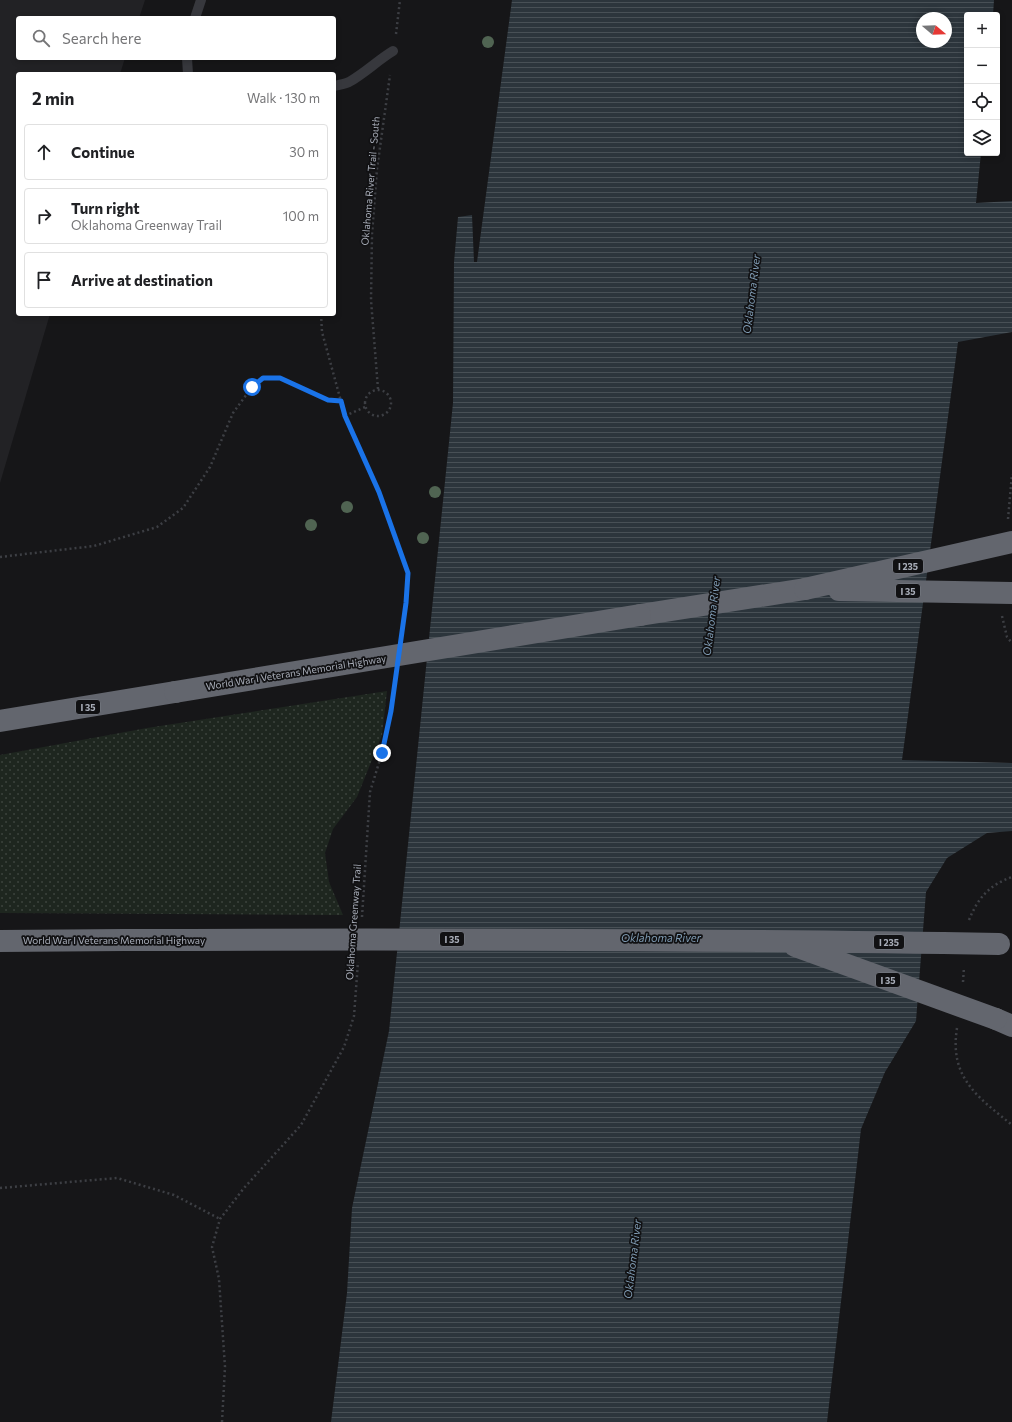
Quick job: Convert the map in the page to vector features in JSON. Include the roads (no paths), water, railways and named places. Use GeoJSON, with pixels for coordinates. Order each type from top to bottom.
{"type":"FeatureCollection","features":[{"type":"Feature","properties":{"kind":"highway","name":"I 235"},"geometry":{"type":"LineString","coordinates":[[805,590],[1012,542]]}},
{"type":"Feature","properties":{"kind":"highway","name":"I 35"},"geometry":{"type":"LineString","coordinates":[[805,590],[1012,592]]}},
{"type":"Feature","properties":{"kind":"highway","name":"World War I Veterans Memorial Highway"},"geometry":{"type":"LineString","coordinates":[[0,721],[648,614],[805,590]]}},
{"type":"Feature","properties":{"kind":"highway","name":"World War I Veterans Memorial Highway"},"geometry":{"type":"LineString","coordinates":[[0,941],[436,939],[779,940]]}},
{"type":"Feature","properties":{"kind":"highway","name":"I 235"},"geometry":{"type":"LineString","coordinates":[[779,940],[1005,944]]}},
{"type":"Feature","properties":{"kind":"highway","name":"I 35"},"geometry":{"type":"LineString","coordinates":[[779,940],[1004,1023]]}},
{"type":"Feature","properties":{"kind":"lane"},"geometry":{"type":"LineString","coordinates":[[196,16],[201,0]]}},
{"type":"Feature","properties":{"kind":"lane"},"geometry":{"type":"LineString","coordinates":[[336,86],[348,83],[372,68],[383,57],[393,51]]}},
{"type":"Feature","properties":{"kind":"lane"},"geometry":{"type":"LineString","coordinates":[[187,60],[188,72]]}},
{"type":"Feature","properties":{"kind":"water","name":"Oklahoma River"},"geometry":{"type":"Polygon","coordinates":[[[512,0],[994,0],[993,12],[964,12],[964,156],[981,156],[976,203],[1012,201],[1012,332],[958,342],[902,760],[1012,763],[1012,831],[987,833],[947,858],[926,892],[916,1021],[885,1072],[861,1129],[827,1422],[331,1422],[347,1293],[352,1208],[389,1031],[453,403],[454,262],[458,217],[472,215],[474,262],[477,262],[512,0]]]}}]}
